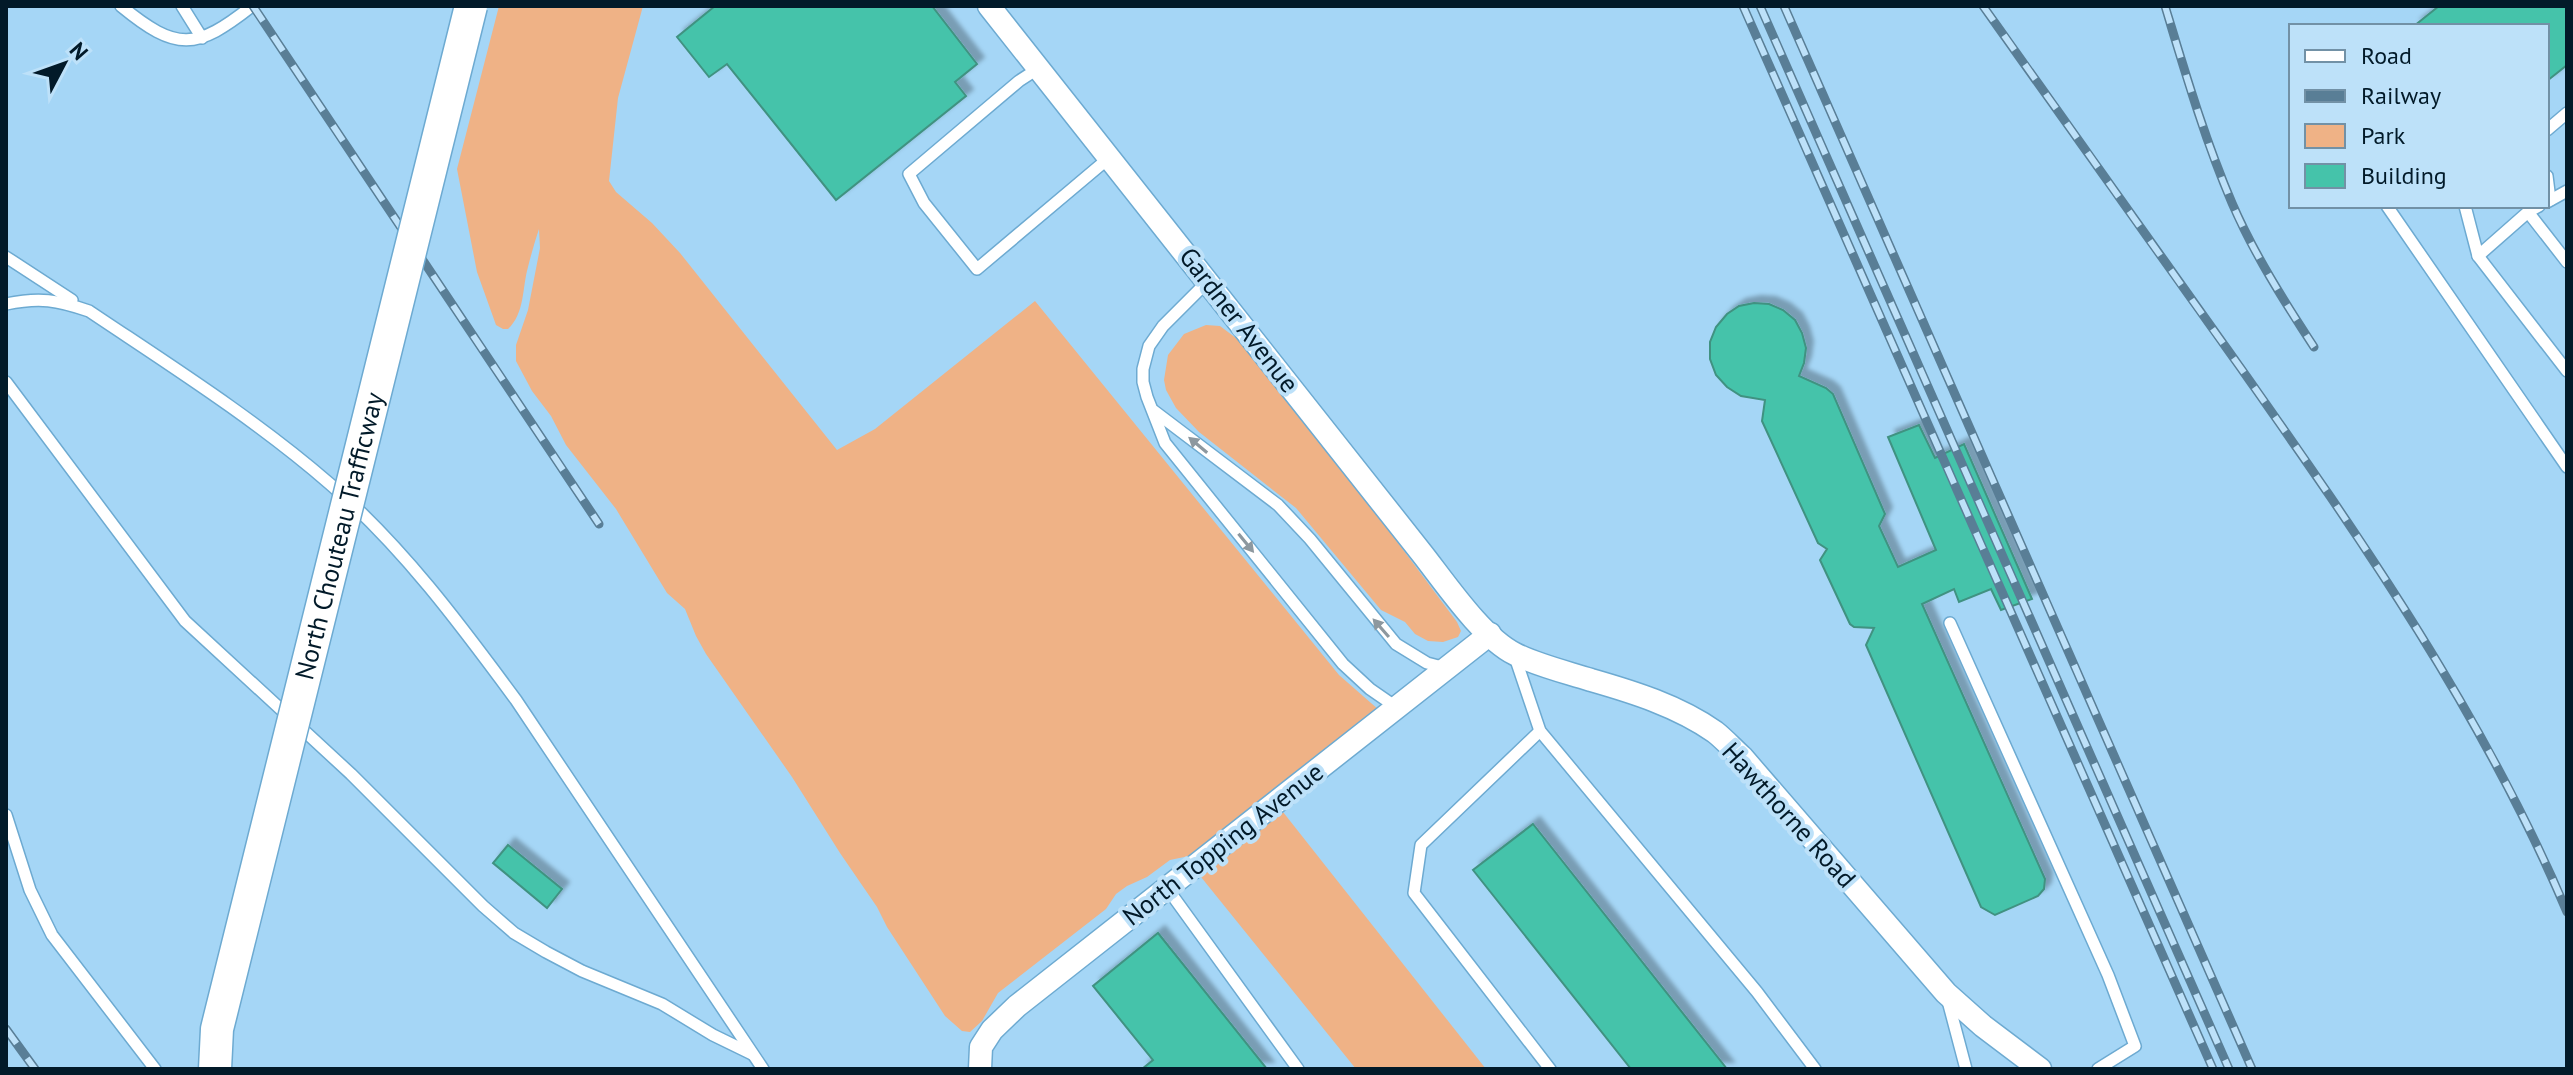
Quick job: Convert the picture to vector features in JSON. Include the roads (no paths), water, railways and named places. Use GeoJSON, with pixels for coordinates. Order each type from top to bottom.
{"type":"FeatureCollection","features":[{"type":"Feature","properties":{"kind":"main road","name":"North Chouteau Trafficway"},"geometry":{"type":"LineString","coordinates":[[215,1069],[217,1029],[471,6]]}},
{"type":"Feature","properties":{"kind":"street","name":"Gardner Avenue"},"geometry":{"type":"LineString","coordinates":[[989,6],[1430,563],[1490,634]]}},
{"type":"Feature","properties":{"kind":"street","name":"Hawthorne Road"},"geometry":{"type":"LineString","coordinates":[[1490,634],[1513,654],[1629,691],[1672,708],[1715,732],[1742,757],[1946,993],[2040,1069]]}},
{"type":"Feature","properties":{"kind":"street","name":"North Topping Avenue"},"geometry":{"type":"LineString","coordinates":[[980,1069],[981,1047],[1017,1006],[1490,634]]}},
{"type":"Feature","properties":{"kind":"lane"},"geometry":{"type":"LineString","coordinates":[[121,6],[159,32],[179,40],[202,38],[226,26],[252,6]]}},
{"type":"Feature","properties":{"kind":"lane"},"geometry":{"type":"LineString","coordinates":[[182,6],[202,38]]}},
{"type":"Feature","properties":{"kind":"lane"},"geometry":{"type":"LineString","coordinates":[[1039,68],[1019,81],[909,174],[924,203],[977,269],[1110,157]]}},
{"type":"Feature","properties":{"kind":"lane"},"geometry":{"type":"LineString","coordinates":[[2549,128],[2567,113]]}},
{"type":"Feature","properties":{"kind":"lane"},"geometry":{"type":"LineString","coordinates":[[2549,201],[2567,191]]}},
{"type":"Feature","properties":{"kind":"lane"},"geometry":{"type":"LineString","coordinates":[[2388,208],[2567,467]]}},
{"type":"Feature","properties":{"kind":"lane"},"geometry":{"type":"LineString","coordinates":[[2466,208],[2478,256],[2567,371]]}},
{"type":"Feature","properties":{"kind":"lane"},"geometry":{"type":"LineString","coordinates":[[2478,256],[2537,208]]}},
{"type":"Feature","properties":{"kind":"lane"},"geometry":{"type":"LineString","coordinates":[[2542,208],[2567,262]]}},
{"type":"Feature","properties":{"kind":"lane"},"geometry":{"type":"LineString","coordinates":[[6,257],[203,387],[286,449],[332,486],[418,574],[475,644],[544,740],[763,1069]]}},
{"type":"Feature","properties":{"kind":"lane"},"geometry":{"type":"LineString","coordinates":[[1208,281],[1163,326],[1149,346],[1143,382],[1165,443],[1343,664],[1363,684],[1396,707]]}},
{"type":"Feature","properties":{"kind":"lane"},"geometry":{"type":"LineString","coordinates":[[6,304],[42,298],[89,311]]}},
{"type":"Feature","properties":{"kind":"lane"},"geometry":{"type":"LineString","coordinates":[[6,382],[185,621],[351,774],[483,906],[514,933],[546,952],[582,971],[662,1004],[753,1055]]}},
{"type":"Feature","properties":{"kind":"lane"},"geometry":{"type":"LineString","coordinates":[[1153,411],[1278,505],[1396,644],[1418,658],[1446,668]]}},
{"type":"Feature","properties":{"kind":"lane"},"geometry":{"type":"LineString","coordinates":[[1950,623],[2108,975],[2135,1046],[2098,1069]]}},
{"type":"Feature","properties":{"kind":"lane"},"geometry":{"type":"LineString","coordinates":[[1513,654],[1540,731],[1757,992],[1815,1069]]}},
{"type":"Feature","properties":{"kind":"lane"},"geometry":{"type":"LineString","coordinates":[[1540,731],[1421,845],[1414,893],[1550,1069]]}},
{"type":"Feature","properties":{"kind":"lane"},"geometry":{"type":"LineString","coordinates":[[6,815],[30,890],[52,935],[155,1069]]}},
{"type":"Feature","properties":{"kind":"lane"},"geometry":{"type":"LineString","coordinates":[[1167,888],[1298,1069]]}},
{"type":"Feature","properties":{"kind":"lane"},"geometry":{"type":"LineString","coordinates":[[1946,993],[1966,1069]]}},
{"type":"Feature","properties":{"kind":"railway"},"geometry":{"type":"LineString","coordinates":[[253,6],[599,524]]}},
{"type":"Feature","properties":{"kind":"railway"},"geometry":{"type":"LineString","coordinates":[[1743,6],[2213,1069]]}},
{"type":"Feature","properties":{"kind":"railway"},"geometry":{"type":"LineString","coordinates":[[1760,6],[2229,1069]]}},
{"type":"Feature","properties":{"kind":"railway"},"geometry":{"type":"LineString","coordinates":[[1784,6],[2252,1069]]}},
{"type":"Feature","properties":{"kind":"railway"},"geometry":{"type":"LineString","coordinates":[[1983,6],[2240,367],[2375,564],[2498,768],[2567,912]]}},
{"type":"Feature","properties":{"kind":"railway"},"geometry":{"type":"LineString","coordinates":[[2165,6],[2204,130],[2232,203],[2260,259],[2314,347]]}},
{"type":"Feature","properties":{"kind":"railway"},"geometry":{"type":"LineString","coordinates":[[6,1029],[35,1069]]}}]}
